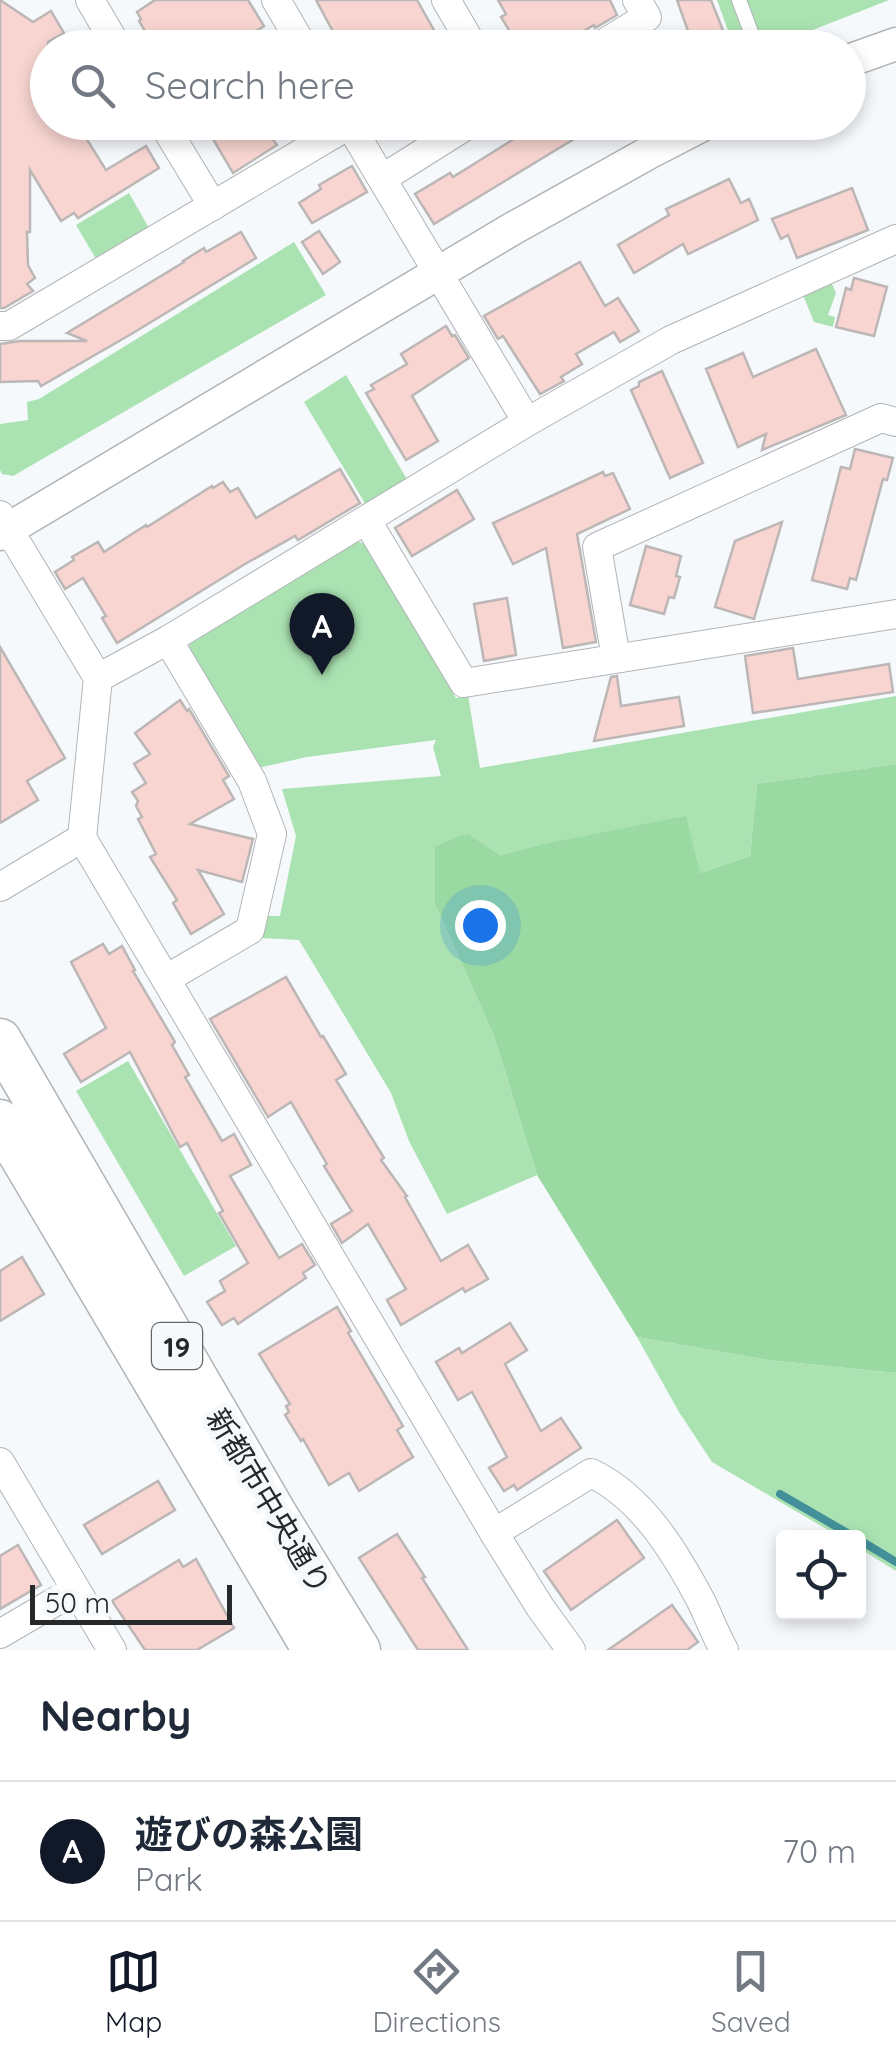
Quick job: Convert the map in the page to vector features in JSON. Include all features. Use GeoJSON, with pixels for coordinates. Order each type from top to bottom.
{"type":"FeatureCollection","features":[{"type":"Feature","properties":{"kind":"main road","name":"新都市中央通り"},"geometry":{"type":"LineString","coordinates":[[0,1040],[359,1650]]}},
{"type":"Feature","properties":{"kind":"main road","name":"新都市中央通り"},"geometry":{"type":"LineString","coordinates":[[0,1121],[314,1650]]}},
{"type":"Feature","properties":{"kind":"street"},"geometry":{"type":"LineString","coordinates":[[90,0],[108,30]]}},
{"type":"Feature","properties":{"kind":"street"},"geometry":{"type":"LineString","coordinates":[[276,0],[294,30]]}},
{"type":"Feature","properties":{"kind":"street"},"geometry":{"type":"LineString","coordinates":[[446,0],[464,30]]}},
{"type":"Feature","properties":{"kind":"street"},"geometry":{"type":"LineString","coordinates":[[625,30],[647,16],[637,0]]}},
{"type":"Feature","properties":{"kind":"street"},"geometry":{"type":"LineString","coordinates":[[866,55],[896,44]]}},
{"type":"Feature","properties":{"kind":"street"},"geometry":{"type":"LineString","coordinates":[[173,140],[213,206]]}},
{"type":"Feature","properties":{"kind":"street"},"geometry":{"type":"LineString","coordinates":[[0,326],[8,326],[322,140]]}},
{"type":"Feature","properties":{"kind":"street"},"geometry":{"type":"LineString","coordinates":[[359,140],[527,422]]}},
{"type":"Feature","properties":{"kind":"street"},"geometry":{"type":"LineString","coordinates":[[382,178],[443,140]]}},
{"type":"Feature","properties":{"kind":"street"},"geometry":{"type":"LineString","coordinates":[[571,1650],[494,1533],[82,838],[98,678],[3,526],[674,140]]}},
{"type":"Feature","properties":{"kind":"street"},"geometry":{"type":"LineString","coordinates":[[98,678],[671,340],[896,239]]}},
{"type":"Feature","properties":{"kind":"street"},"geometry":{"type":"LineString","coordinates":[[616,658],[597,547],[882,418],[896,422]]}},
{"type":"Feature","properties":{"kind":"street"},"geometry":{"type":"LineString","coordinates":[[368,520],[464,683],[896,614]]}},
{"type":"Feature","properties":{"kind":"street"},"geometry":{"type":"LineString","coordinates":[[166,979],[250,930],[272,834],[252,781],[168,640]]}},
{"type":"Feature","properties":{"kind":"street"},"geometry":{"type":"LineString","coordinates":[[0,887],[82,838]]}},
{"type":"Feature","properties":{"kind":"street"},"geometry":{"type":"LineString","coordinates":[[0,1462],[112,1650]]}},
{"type":"Feature","properties":{"kind":"street"},"geometry":{"type":"LineString","coordinates":[[494,1533],[591,1473],[607,1480],[653,1522],[701,1601],[724,1650]]}},
{"type":"Feature","properties":{"kind":"street"},"geometry":{"type":"LineString","coordinates":[[0,1634],[75,1590]]}},
{"type":"Feature","properties":{"kind":"lane"},"geometry":{"type":"LineString","coordinates":[[739,0],[751,30]]}},
{"type":"Feature","properties":{"kind":"green space"},"geometry":{"type":"Polygon","coordinates":[[[717,0],[889,0],[813,30],[728,30],[717,0]]]}},
{"type":"Feature","properties":{"kind":"green space"},"geometry":{"type":"Polygon","coordinates":[[[129,193],[149,228],[96,259],[76,225],[129,193]]]}},
{"type":"Feature","properties":{"kind":"green space"},"geometry":{"type":"Polygon","coordinates":[[[294,242],[326,295],[13,476],[2,474],[0,424],[28,420],[27,402],[39,399],[294,242]]]}},
{"type":"Feature","properties":{"kind":"green space"},"geometry":{"type":"Polygon","coordinates":[[[831,282],[836,293],[828,315],[835,317],[833,327],[814,322],[803,295],[831,282]]]}},
{"type":"Feature","properties":{"kind":"green space"},"geometry":{"type":"Polygon","coordinates":[[[346,375],[408,481],[366,505],[304,402],[346,375]]]}},
{"type":"Feature","properties":{"kind":"green space"},"geometry":{"type":"Polygon","coordinates":[[[356,540],[368,546],[456,698],[468,695],[480,768],[896,696],[896,764],[757,784],[750,856],[700,873],[539,845],[500,855],[469,834],[435,904],[494,1036],[537,1175],[447,1214],[409,1141],[391,1093],[299,940],[261,938],[268,916],[280,916],[296,836],[282,789],[441,776],[433,747],[436,740],[307,757],[258,768],[188,651],[192,638],[356,540]]]}},
{"type":"Feature","properties":{"kind":"green space"},"geometry":{"type":"Polygon","coordinates":[[[896,764],[896,1373],[768,1360],[637,1337],[537,1175],[494,1036],[435,904],[435,847],[469,834],[500,855],[686,816],[700,873],[750,856],[757,784],[896,764]]]}},
{"type":"Feature","properties":{"kind":"green space"},"geometry":{"type":"Polygon","coordinates":[[[128,1061],[236,1246],[184,1276],[76,1091],[128,1061]]]}},
{"type":"Feature","properties":{"kind":"green space"},"geometry":{"type":"Polygon","coordinates":[[[637,1337],[768,1360],[896,1373],[896,1571],[866,1552],[866,1530],[828,1530],[712,1462],[637,1337]]]}},
{"type":"Feature","properties":{"kind":"building"},"geometry":{"type":"Polygon","coordinates":[[[0,0],[33,22],[51,11],[62,30],[30,30],[30,140],[87,140],[106,170],[146,146],[159,168],[78,218],[74,213],[61,221],[30,170],[28,265],[35,278],[27,284],[33,291],[0,308],[0,0]]]}},
{"type":"Feature","properties":{"kind":"building"},"geometry":{"type":"Polygon","coordinates":[[[155,0],[248,0],[264,26],[258,30],[144,30],[137,12],[155,0]]]}},
{"type":"Feature","properties":{"kind":"building"},"geometry":{"type":"Polygon","coordinates":[[[316,0],[417,0],[434,30],[332,30],[316,0]]]}},
{"type":"Feature","properties":{"kind":"building"},"geometry":{"type":"Polygon","coordinates":[[[498,0],[610,0],[617,15],[586,30],[509,30],[501,17],[506,14],[498,0]]]}},
{"type":"Feature","properties":{"kind":"building"},"geometry":{"type":"Polygon","coordinates":[[[677,0],[711,0],[723,30],[688,30],[677,0]]]}},
{"type":"Feature","properties":{"kind":"building"},"geometry":{"type":"Polygon","coordinates":[[[214,140],[273,140],[277,145],[233,173],[214,140]]]}},
{"type":"Feature","properties":{"kind":"building"},"geometry":{"type":"Polygon","coordinates":[[[512,140],[572,140],[434,224],[415,194],[450,173],[453,177],[512,140]]]}},
{"type":"Feature","properties":{"kind":"building"},"geometry":{"type":"Polygon","coordinates":[[[352,166],[367,192],[312,223],[299,203],[321,189],[319,185],[352,166]]]}},
{"type":"Feature","properties":{"kind":"building"},"geometry":{"type":"Polygon","coordinates":[[[729,179],[741,203],[749,199],[758,220],[688,254],[683,244],[634,273],[618,245],[669,215],[666,209],[729,179]]]}},
{"type":"Feature","properties":{"kind":"building"},"geometry":{"type":"Polygon","coordinates":[[[852,188],[868,230],[797,258],[788,235],[781,239],[772,219],[852,188]]]}},
{"type":"Feature","properties":{"kind":"building"},"geometry":{"type":"Polygon","coordinates":[[[319,231],[340,262],[323,274],[302,242],[319,231]]]}},
{"type":"Feature","properties":{"kind":"building"},"geometry":{"type":"Polygon","coordinates":[[[241,232],[256,258],[41,386],[38,381],[0,382],[0,344],[87,341],[67,333],[204,248],[206,252],[241,232]]]}},
{"type":"Feature","properties":{"kind":"building"},"geometry":{"type":"Polygon","coordinates":[[[580,262],[605,306],[618,298],[639,331],[620,342],[614,332],[576,354],[582,364],[561,377],[564,381],[540,394],[503,336],[498,339],[484,316],[580,262]]]}},
{"type":"Feature","properties":{"kind":"building"},"geometry":{"type":"Polygon","coordinates":[[[854,278],[887,287],[874,336],[836,327],[846,288],[851,290],[854,278]]]}},
{"type":"Feature","properties":{"kind":"building"},"geometry":{"type":"Polygon","coordinates":[[[446,326],[469,358],[412,396],[438,441],[406,460],[366,393],[374,389],[371,385],[407,364],[401,354],[446,326]]]}},
{"type":"Feature","properties":{"kind":"building"},"geometry":{"type":"Polygon","coordinates":[[[816,349],[846,415],[762,450],[766,434],[738,447],[706,369],[743,353],[753,377],[816,349]]]}},
{"type":"Feature","properties":{"kind":"building"},"geometry":{"type":"Polygon","coordinates":[[[662,371],[703,463],[670,478],[631,390],[662,371]]]}},
{"type":"Feature","properties":{"kind":"building"},"geometry":{"type":"Polygon","coordinates":[[[855,449],[893,458],[887,480],[883,479],[856,580],[850,578],[847,589],[812,580],[841,467],[850,469],[855,449]]]}},
{"type":"Feature","properties":{"kind":"building"},"geometry":{"type":"Polygon","coordinates":[[[340,469],[360,503],[298,540],[295,536],[245,564],[117,643],[83,578],[65,589],[55,572],[98,542],[104,552],[223,482],[230,492],[238,488],[256,518],[340,469]]]}},
{"type":"Feature","properties":{"kind":"building"},"geometry":{"type":"Polygon","coordinates":[[[603,472],[605,476],[613,473],[630,509],[577,534],[596,642],[563,648],[546,548],[513,564],[493,523],[603,472]]]}},
{"type":"Feature","properties":{"kind":"building"},"geometry":{"type":"Polygon","coordinates":[[[457,490],[474,519],[412,556],[395,528],[457,490]]]}},
{"type":"Feature","properties":{"kind":"building"},"geometry":{"type":"Polygon","coordinates":[[[782,522],[754,619],[715,607],[735,541],[782,522]]]}},
{"type":"Feature","properties":{"kind":"building"},"geometry":{"type":"Polygon","coordinates":[[[646,546],[681,556],[674,598],[669,597],[664,614],[630,605],[646,546]]]}},
{"type":"Feature","properties":{"kind":"building"},"geometry":{"type":"Polygon","coordinates":[[[507,598],[516,655],[484,661],[474,604],[507,598]]]}},
{"type":"Feature","properties":{"kind":"building"},"geometry":{"type":"Polygon","coordinates":[[[0,647],[65,758],[27,781],[38,800],[0,823],[0,647]]]}},
{"type":"Feature","properties":{"kind":"building"},"geometry":{"type":"Polygon","coordinates":[[[793,648],[798,679],[889,664],[893,692],[753,713],[745,656],[793,648]]]}},
{"type":"Feature","properties":{"kind":"building"},"geometry":{"type":"Polygon","coordinates":[[[617,676],[621,706],[679,697],[684,726],[594,741],[611,677],[617,676]]]}},
{"type":"Feature","properties":{"kind":"building"},"geometry":{"type":"Polygon","coordinates":[[[180,700],[229,776],[223,780],[234,799],[190,824],[253,839],[242,882],[198,870],[224,914],[191,934],[173,903],[177,900],[150,857],[156,854],[138,819],[142,817],[132,792],[146,783],[134,764],[150,754],[135,733],[180,700]]]}},
{"type":"Feature","properties":{"kind":"building"},"geometry":{"type":"Polygon","coordinates":[[[103,944],[109,954],[122,946],[175,1042],[172,1045],[189,1075],[185,1077],[222,1141],[234,1134],[251,1165],[230,1176],[279,1258],[302,1244],[315,1265],[303,1273],[306,1278],[238,1324],[234,1318],[222,1325],[207,1302],[225,1291],[220,1281],[248,1263],[219,1213],[223,1211],[187,1143],[180,1147],[130,1052],[81,1082],[64,1054],[106,1028],[71,962],[103,944]]]}},
{"type":"Feature","properties":{"kind":"building"},"geometry":{"type":"Polygon","coordinates":[[[286,977],[346,1074],[336,1080],[384,1158],[381,1160],[407,1196],[441,1261],[468,1245],[488,1279],[465,1292],[463,1288],[401,1325],[387,1300],[406,1289],[368,1224],[342,1243],[331,1224],[352,1211],[291,1102],[268,1117],[210,1019],[286,977]]]}},
{"type":"Feature","properties":{"kind":"building"},"geometry":{"type":"Polygon","coordinates":[[[22,1257],[44,1294],[0,1321],[0,1271],[22,1257]]]}},
{"type":"Feature","properties":{"kind":"building"},"geometry":{"type":"Polygon","coordinates":[[[337,1307],[403,1426],[397,1430],[413,1457],[359,1491],[349,1473],[329,1485],[285,1415],[290,1404],[259,1354],[337,1307]]]}},
{"type":"Feature","properties":{"kind":"building"},"geometry":{"type":"Polygon","coordinates":[[[510,1323],[527,1350],[505,1364],[541,1431],[561,1418],[581,1448],[517,1490],[514,1485],[504,1491],[489,1468],[507,1457],[472,1392],[458,1400],[436,1362],[459,1348],[462,1353],[510,1323]]]}},
{"type":"Feature","properties":{"kind":"building"},"geometry":{"type":"Polygon","coordinates":[[[158,1481],[175,1510],[102,1554],[84,1525],[158,1481]]]}},
{"type":"Feature","properties":{"kind":"building"},"geometry":{"type":"Polygon","coordinates":[[[617,1520],[644,1558],[571,1610],[544,1571],[617,1520]]]}},
{"type":"Feature","properties":{"kind":"building"},"geometry":{"type":"Polygon","coordinates":[[[397,1534],[468,1650],[418,1650],[359,1558],[397,1534]]]}},
{"type":"Feature","properties":{"kind":"building"},"geometry":{"type":"Polygon","coordinates":[[[18,1545],[41,1585],[0,1609],[0,1556],[18,1545]]]}},
{"type":"Feature","properties":{"kind":"building"},"geometry":{"type":"Polygon","coordinates":[[[196,1559],[234,1628],[197,1650],[145,1650],[112,1601],[179,1560],[183,1567],[196,1559]]]}},
{"type":"Feature","properties":{"kind":"building"},"geometry":{"type":"Polygon","coordinates":[[[672,1605],[698,1642],[687,1650],[608,1650],[672,1605]]]}},
{"type":"Feature","properties":{"kind":"waterway"},"geometry":{"type":"LineString","coordinates":[[780,1494],[842,1530]]}},
{"type":"Feature","properties":{"kind":"waterway"},"geometry":{"type":"LineString","coordinates":[[866,1544],[896,1562]]}},
{"type":"Feature","properties":{"kind":"place","name":"遊びの森公園"},"geometry":{"type":"Point","coordinates":[322,675]}}]}
